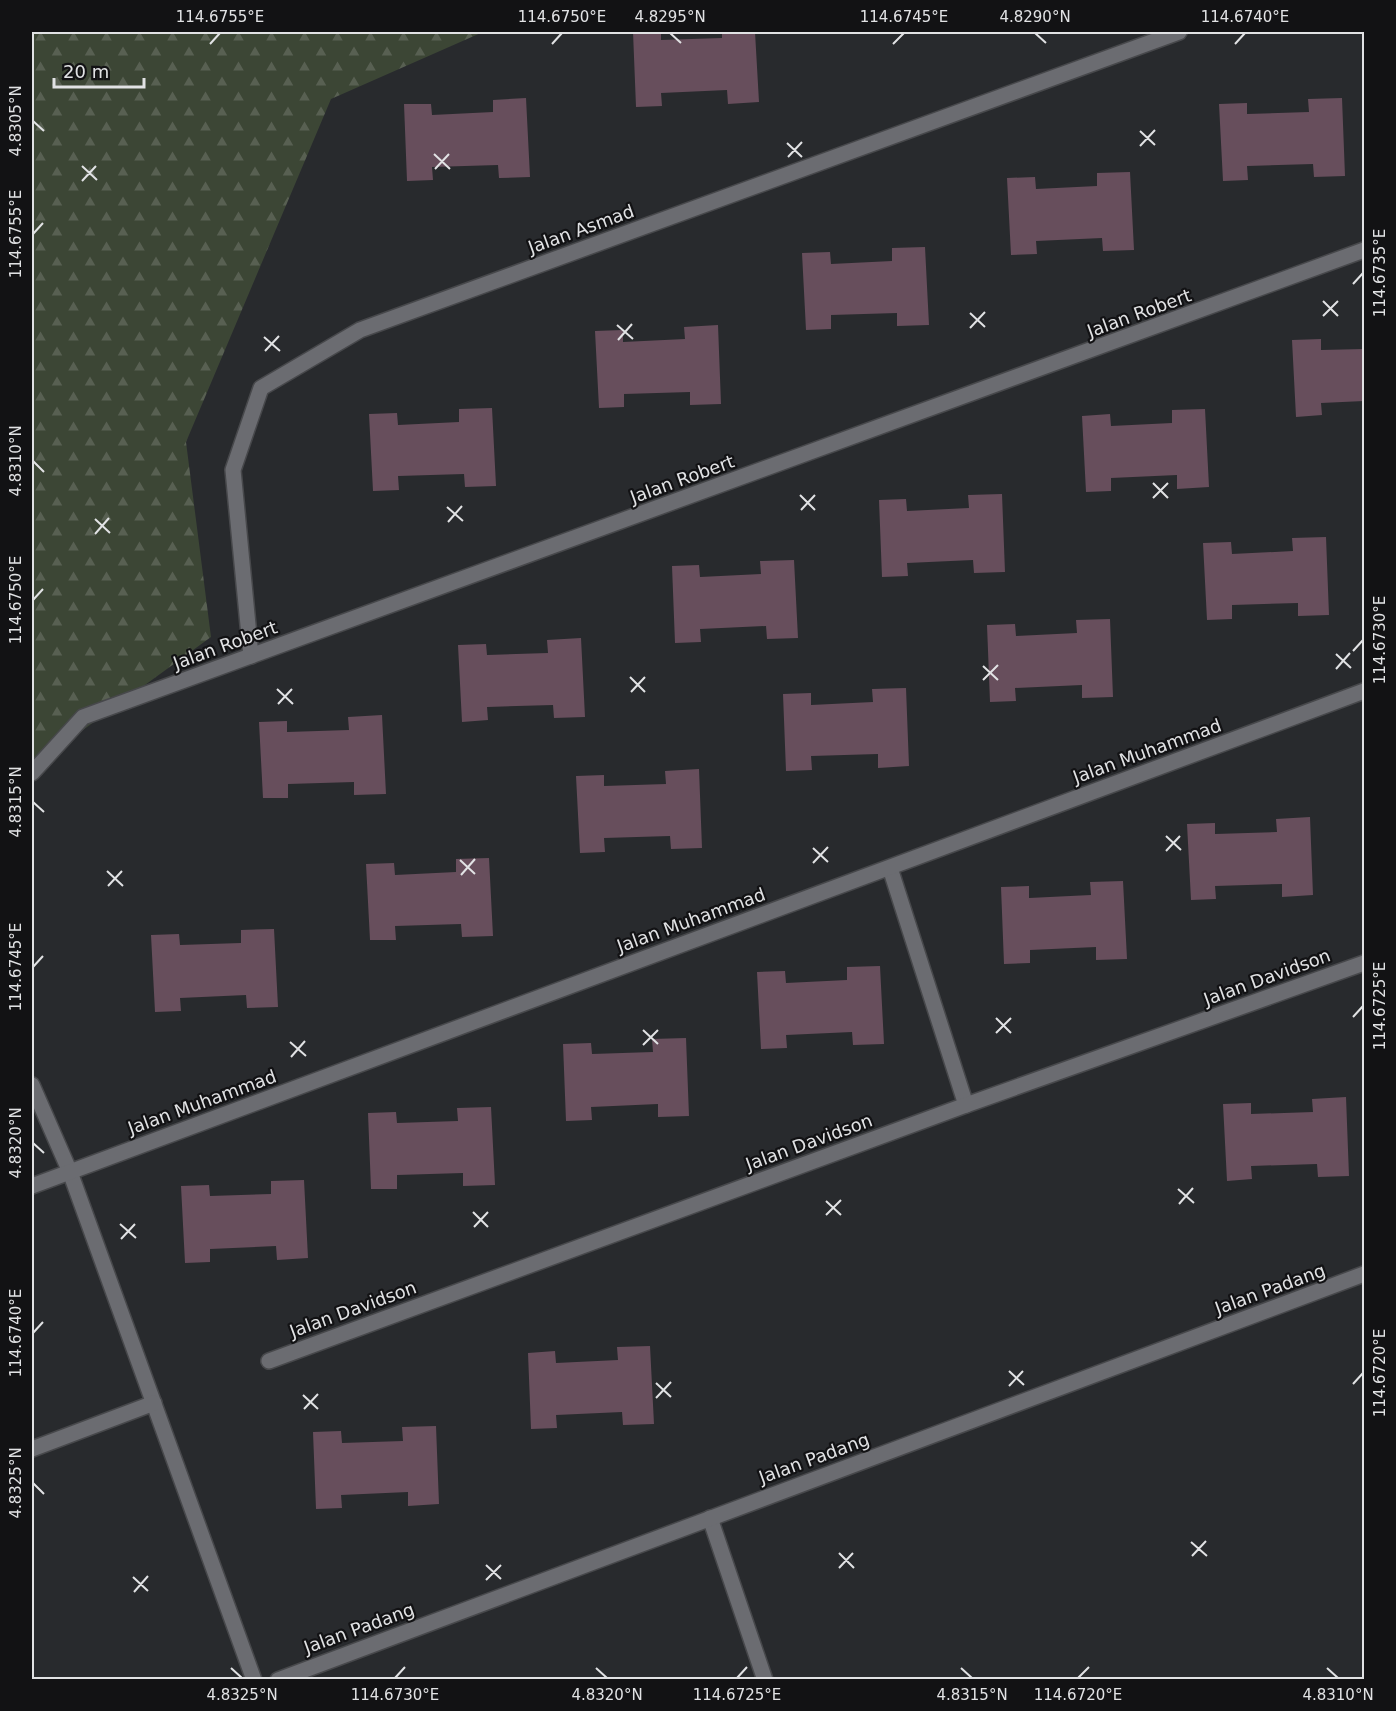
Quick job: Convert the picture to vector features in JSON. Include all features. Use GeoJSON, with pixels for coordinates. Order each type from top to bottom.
{"type":"FeatureCollection","features":[{"type":"Feature","properties":{"kind":"street","name":"Jalan Asmad"},"geometry":{"type":"LineString","coordinates":[[251,656],[233,470],[261,388],[360,330],[1179,32]]}},
{"type":"Feature","properties":{"kind":"street","name":"Jalan Robert"},"geometry":{"type":"LineString","coordinates":[[32,772],[83,717],[1365,250]]}},
{"type":"Feature","properties":{"kind":"street","name":"Jalan Muhammad"},"geometry":{"type":"LineString","coordinates":[[32,1186],[1365,691]]}},
{"type":"Feature","properties":{"kind":"street"},"geometry":{"type":"LineString","coordinates":[[890,868],[966,1105]]}},
{"type":"Feature","properties":{"kind":"street","name":"Jalan Davidson"},"geometry":{"type":"LineString","coordinates":[[269,1361],[966,1105],[1365,963]]}},
{"type":"Feature","properties":{"kind":"street"},"geometry":{"type":"LineString","coordinates":[[32,1085],[70,1172],[254,1680]]}},
{"type":"Feature","properties":{"kind":"street","name":"Jalan Padang"},"geometry":{"type":"LineString","coordinates":[[278,1680],[1365,1274]]}},
{"type":"Feature","properties":{"kind":"street"},"geometry":{"type":"LineString","coordinates":[[32,1449],[154,1403]]}},
{"type":"Feature","properties":{"kind":"street"},"geometry":{"type":"LineString","coordinates":[[710,1518],[765,1680]]}},
{"type":"Feature","properties":{"kind":"green space"},"geometry":{"type":"Polygon","coordinates":[[[32,32],[483,32],[331,99],[186,442],[211,637],[32,767],[32,32]]]}},
{"type":"Feature","properties":{"kind":"building"},"geometry":{"type":"Polygon","coordinates":[[[633,32],[661,32],[661,40],[722,38],[722,32],[755,32],[759,102],[728,104],[727,90],[661,93],[662,106],[636,107],[633,32]]]}},
{"type":"Feature","properties":{"kind":"building"},"geometry":{"type":"Polygon","coordinates":[[[526,98],[530,177],[499,178],[498,165],[432,167],[433,180],[407,181],[404,104],[431,104],[432,115],[493,112],[493,100],[526,98]]]}},
{"type":"Feature","properties":{"kind":"building"},"geometry":{"type":"Polygon","coordinates":[[[1342,98],[1345,176],[1314,177],[1313,164],[1247,166],[1248,180],[1223,181],[1219,104],[1247,103],[1247,114],[1309,112],[1308,99],[1342,98]]]}},
{"type":"Feature","properties":{"kind":"building"},"geometry":{"type":"Polygon","coordinates":[[[1130,172],[1134,250],[1103,251],[1102,238],[1036,241],[1037,254],[1011,255],[1007,178],[1035,177],[1036,189],[1097,186],[1097,173],[1130,172]]]}},
{"type":"Feature","properties":{"kind":"building"},"geometry":{"type":"Polygon","coordinates":[[[925,247],[929,325],[897,326],[897,313],[831,315],[831,329],[806,330],[802,253],[830,252],[831,264],[892,261],[892,248],[925,247]]]}},
{"type":"Feature","properties":{"kind":"building"},"geometry":{"type":"Polygon","coordinates":[[[718,325],[721,404],[690,405],[690,392],[624,394],[624,407],[599,408],[595,331],[623,330],[623,342],[685,339],[684,327],[718,325]]]}},
{"type":"Feature","properties":{"kind":"building"},"geometry":{"type":"Polygon","coordinates":[[[1321,339],[1321,350],[1364,349],[1364,401],[1321,403],[1322,415],[1296,417],[1292,340],[1321,339]]]}},
{"type":"Feature","properties":{"kind":"building"},"geometry":{"type":"Polygon","coordinates":[[[492,408],[496,486],[465,487],[464,474],[398,476],[399,490],[373,491],[369,414],[397,413],[398,425],[459,422],[459,409],[492,408]]]}},
{"type":"Feature","properties":{"kind":"building"},"geometry":{"type":"Polygon","coordinates":[[[1205,409],[1209,487],[1177,489],[1177,475],[1111,478],[1111,491],[1086,492],[1082,416],[1110,414],[1111,426],[1172,423],[1172,410],[1205,409]]]}},
{"type":"Feature","properties":{"kind":"building"},"geometry":{"type":"Polygon","coordinates":[[[1002,494],[1005,572],[974,573],[973,560],[907,563],[908,576],[882,577],[879,500],[906,499],[907,511],[969,508],[968,495],[1002,494]]]}},
{"type":"Feature","properties":{"kind":"building"},"geometry":{"type":"Polygon","coordinates":[[[1326,537],[1329,615],[1298,616],[1298,603],[1232,605],[1232,619],[1207,620],[1203,543],[1231,542],[1232,554],[1293,551],[1292,538],[1326,537]]]}},
{"type":"Feature","properties":{"kind":"building"},"geometry":{"type":"Polygon","coordinates":[[[794,560],[798,638],[767,639],[766,626],[700,629],[701,642],[675,643],[672,566],[699,565],[700,577],[761,574],[760,561],[794,560]]]}},
{"type":"Feature","properties":{"kind":"building"},"geometry":{"type":"Polygon","coordinates":[[[1110,619],[1113,697],[1082,698],[1082,685],[1015,688],[1016,701],[990,702],[987,625],[1015,624],[1016,636],[1077,633],[1076,620],[1110,619]]]}},
{"type":"Feature","properties":{"kind":"building"},"geometry":{"type":"Polygon","coordinates":[[[581,638],[585,717],[554,718],[553,705],[487,707],[488,720],[462,722],[458,645],[486,644],[487,655],[548,653],[547,640],[581,638]]]}},
{"type":"Feature","properties":{"kind":"building"},"geometry":{"type":"Polygon","coordinates":[[[906,688],[909,766],[878,768],[878,754],[811,756],[812,770],[786,771],[783,694],[811,693],[811,705],[873,702],[872,689],[906,688]]]}},
{"type":"Feature","properties":{"kind":"building"},"geometry":{"type":"Polygon","coordinates":[[[382,715],[386,794],[354,795],[354,782],[288,784],[288,798],[263,798],[259,722],[287,721],[287,732],[349,730],[348,717],[382,715]]]}},
{"type":"Feature","properties":{"kind":"building"},"geometry":{"type":"Polygon","coordinates":[[[699,769],[702,848],[671,849],[670,836],[604,838],[605,852],[580,853],[576,776],[604,775],[604,786],[666,784],[665,771],[699,769]]]}},
{"type":"Feature","properties":{"kind":"building"},"geometry":{"type":"Polygon","coordinates":[[[1310,817],[1313,895],[1282,897],[1282,884],[1215,886],[1216,899],[1191,900],[1187,824],[1215,823],[1215,834],[1277,832],[1276,819],[1310,817]]]}},
{"type":"Feature","properties":{"kind":"building"},"geometry":{"type":"Polygon","coordinates":[[[489,858],[493,936],[462,937],[461,924],[395,926],[396,940],[370,940],[366,864],[394,863],[395,875],[456,872],[456,859],[489,858]]]}},
{"type":"Feature","properties":{"kind":"building"},"geometry":{"type":"Polygon","coordinates":[[[1123,881],[1127,959],[1096,960],[1096,947],[1030,950],[1030,963],[1004,964],[1001,887],[1029,886],[1029,898],[1091,895],[1090,882],[1123,881]]]}},
{"type":"Feature","properties":{"kind":"building"},"geometry":{"type":"Polygon","coordinates":[[[274,929],[278,1007],[247,1008],[246,995],[180,998],[181,1011],[155,1012],[151,935],[179,934],[180,945],[241,943],[241,930],[274,929]]]}},
{"type":"Feature","properties":{"kind":"building"},"geometry":{"type":"Polygon","coordinates":[[[880,966],[884,1044],[853,1045],[852,1032],[786,1035],[787,1048],[761,1049],[757,972],[785,971],[786,983],[847,980],[847,967],[880,966]]]}},
{"type":"Feature","properties":{"kind":"building"},"geometry":{"type":"Polygon","coordinates":[[[686,1038],[689,1116],[658,1117],[658,1104],[591,1107],[592,1120],[566,1121],[563,1044],[591,1043],[592,1054],[653,1052],[652,1039],[686,1038]]]}},
{"type":"Feature","properties":{"kind":"building"},"geometry":{"type":"Polygon","coordinates":[[[1346,1097],[1349,1176],[1318,1177],[1317,1164],[1251,1166],[1252,1179],[1227,1181],[1223,1104],[1251,1103],[1251,1114],[1313,1112],[1312,1099],[1346,1097]]]}},
{"type":"Feature","properties":{"kind":"building"},"geometry":{"type":"Polygon","coordinates":[[[491,1107],[495,1185],[463,1186],[463,1173],[397,1175],[397,1189],[371,1189],[368,1113],[396,1112],[397,1123],[458,1121],[457,1108],[491,1107]]]}},
{"type":"Feature","properties":{"kind":"building"},"geometry":{"type":"Polygon","coordinates":[[[304,1180],[308,1258],[277,1260],[276,1246],[210,1249],[210,1262],[185,1263],[181,1186],[209,1185],[210,1196],[271,1194],[271,1181],[304,1180]]]}},
{"type":"Feature","properties":{"kind":"building"},"geometry":{"type":"Polygon","coordinates":[[[650,1346],[654,1424],[623,1425],[622,1412],[556,1415],[557,1428],[531,1429],[528,1353],[555,1351],[556,1363],[618,1360],[617,1347],[650,1346]]]}},
{"type":"Feature","properties":{"kind":"building"},"geometry":{"type":"Polygon","coordinates":[[[436,1426],[439,1504],[408,1506],[408,1492],[341,1495],[342,1508],[316,1509],[313,1432],[341,1431],[342,1443],[403,1441],[402,1427],[436,1426]]]}}]}
